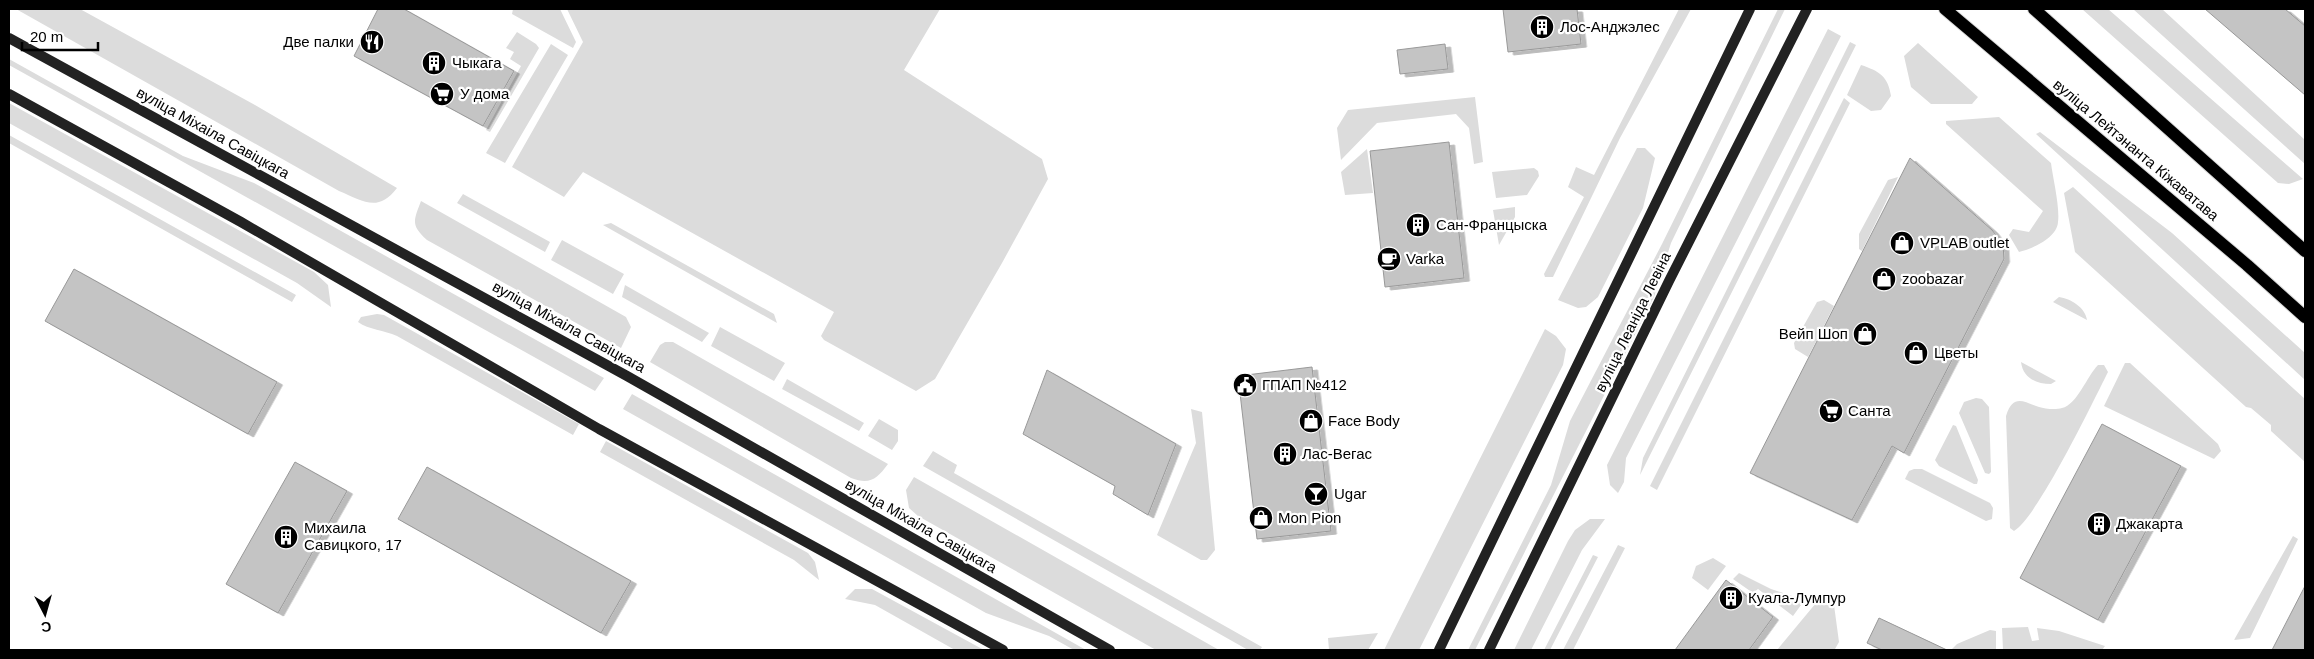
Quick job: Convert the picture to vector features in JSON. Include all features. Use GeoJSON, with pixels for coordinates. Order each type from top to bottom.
{"type":"FeatureCollection","features":[{"type":"Feature","properties":{"kind":"main road","name":"вуліца Лейтэнанта Кіжаватава"},"geometry":{"type":"LineString","coordinates":[[1945,9],[2247,265],[2305,318]]}},
{"type":"Feature","properties":{"kind":"main road"},"geometry":{"type":"LineString","coordinates":[[2034,9],[2305,250]]}},
{"type":"Feature","properties":{"kind":"street","name":"вуліца Леаніда Левіна"},"geometry":{"type":"LineString","coordinates":[[1439,650],[1750,9]]}},
{"type":"Feature","properties":{"kind":"street","name":"вуліца Леаніда Левіна"},"geometry":{"type":"LineString","coordinates":[[1488,650],[1573,481],[1669,281],[1807,9]]}},
{"type":"Feature","properties":{"kind":"street","name":"вуліца Міхаіла Савіцкага"},"geometry":{"type":"LineString","coordinates":[[9,38],[627,376],[1110,650]]}},
{"type":"Feature","properties":{"kind":"street"},"geometry":{"type":"LineString","coordinates":[[9,94],[241,222],[599,429],[1003,650]]}},
{"type":"Feature","properties":{"kind":"shaded area"},"geometry":{"type":"Polygon","coordinates":[[[16,9],[80,9],[255,105],[397,188],[390,196],[377,203],[363,201],[339,191],[16,9]]]}},
{"type":"Feature","properties":{"kind":"shaded area"},"geometry":{"type":"Polygon","coordinates":[[[513,9],[560,9],[576,42],[573,48],[512,14],[513,9]]]}},
{"type":"Feature","properties":{"kind":"shaded area"},"geometry":{"type":"Polygon","coordinates":[[[567,9],[940,9],[904,70],[1042,159],[1048,179],[935,379],[916,391],[824,340],[821,336],[834,312],[583,172],[564,197],[512,167],[583,42],[567,9]]]}},
{"type":"Feature","properties":{"kind":"shaded area"},"geometry":{"type":"Polygon","coordinates":[[[1679,9],[1691,9],[1620,138],[1553,277],[1545,277],[1544,274],[1584,197],[1568,187],[1576,167],[1594,175],[1679,9]]]}},
{"type":"Feature","properties":{"kind":"shaded area"},"geometry":{"type":"Polygon","coordinates":[[[1778,9],[1785,9],[1671,243],[1654,297],[1475,650],[1468,650],[1551,485],[1570,421],[1662,244],[1778,9]]]}},
{"type":"Feature","properties":{"kind":"shaded area"},"geometry":{"type":"Polygon","coordinates":[[[2082,9],[2108,9],[2303,179],[2289,184],[2278,183],[2082,9]]]}},
{"type":"Feature","properties":{"kind":"shaded area"},"geometry":{"type":"Polygon","coordinates":[[[2133,9],[2162,9],[2305,140],[2305,164],[2133,9]]]}},
{"type":"Feature","properties":{"kind":"shaded area"},"geometry":{"type":"Polygon","coordinates":[[[1828,29],[1841,36],[1626,458],[1624,482],[1618,493],[1610,485],[1607,465],[1828,29]]]}},
{"type":"Feature","properties":{"kind":"shaded area"},"geometry":{"type":"Polygon","coordinates":[[[517,32],[539,48],[490,132],[486,130],[521,66],[510,59],[514,52],[506,48],[517,32]]]}},
{"type":"Feature","properties":{"kind":"shaded area"},"geometry":{"type":"Polygon","coordinates":[[[1850,42],[1856,45],[1640,475],[1643,458],[1850,42]]]}},
{"type":"Feature","properties":{"kind":"shaded area"},"geometry":{"type":"Polygon","coordinates":[[[1918,43],[1978,97],[1972,104],[1931,104],[1911,87],[1904,56],[1918,43]]]}},
{"type":"Feature","properties":{"kind":"shaded area"},"geometry":{"type":"Polygon","coordinates":[[[551,44],[568,55],[505,163],[486,153],[551,44]]]}},
{"type":"Feature","properties":{"kind":"shaded area"},"geometry":{"type":"Polygon","coordinates":[[[9,59],[183,156],[254,183],[604,378],[595,391],[9,65],[9,59]]]}},
{"type":"Feature","properties":{"kind":"shaded area"},"geometry":{"type":"Polygon","coordinates":[[[1861,65],[1878,72],[1888,84],[1891,96],[1881,110],[1871,111],[1847,95],[1861,65]]]}},
{"type":"Feature","properties":{"kind":"shaded area"},"geometry":{"type":"Polygon","coordinates":[[[1475,97],[1483,162],[1474,164],[1469,128],[1456,114],[1377,123],[1341,160],[1337,128],[1348,110],[1475,97]]]}},
{"type":"Feature","properties":{"kind":"shaded area"},"geometry":{"type":"Polygon","coordinates":[[[1844,98],[1850,103],[1657,490],[1650,486],[1844,98]]]}},
{"type":"Feature","properties":{"kind":"shaded area"},"geometry":{"type":"Polygon","coordinates":[[[9,103],[314,272],[328,285],[331,307],[297,283],[9,123],[9,103]]]}},
{"type":"Feature","properties":{"kind":"shaded area"},"geometry":{"type":"Polygon","coordinates":[[[1999,117],[2051,163],[2056,193],[2058,209],[2057,228],[2043,242],[2019,252],[2009,235],[2013,229],[2029,232],[2043,211],[1946,124],[1946,121],[1999,117]]]}},
{"type":"Feature","properties":{"kind":"shaded area"},"geometry":{"type":"Polygon","coordinates":[[[2040,132],[2172,233],[2305,353],[2305,380],[2036,134],[2040,132]]]}},
{"type":"Feature","properties":{"kind":"shaded area"},"geometry":{"type":"Polygon","coordinates":[[[9,135],[296,295],[292,302],[9,143],[9,135]]]}},
{"type":"Feature","properties":{"kind":"shaded area"},"geometry":{"type":"Polygon","coordinates":[[[1637,148],[1645,148],[1655,158],[1643,208],[1598,297],[1586,307],[1578,308],[1558,300],[1637,148]]]}},
{"type":"Feature","properties":{"kind":"shaded area"},"geometry":{"type":"Polygon","coordinates":[[[1367,149],[1373,193],[1345,195],[1341,172],[1367,149]]]}},
{"type":"Feature","properties":{"kind":"shaded area"},"geometry":{"type":"Polygon","coordinates":[[[1534,168],[1538,171],[1539,176],[1527,195],[1496,198],[1492,172],[1534,168]]]}},
{"type":"Feature","properties":{"kind":"shaded area"},"geometry":{"type":"Polygon","coordinates":[[[1898,177],[1862,251],[1859,249],[1859,234],[1888,180],[1898,177]]]}},
{"type":"Feature","properties":{"kind":"shaded area"},"geometry":{"type":"Polygon","coordinates":[[[2073,187],[2305,399],[2305,462],[2271,431],[2271,425],[2251,408],[2246,407],[2075,252],[2064,193],[2073,187]]]}},
{"type":"Feature","properties":{"kind":"shaded area"},"geometry":{"type":"Polygon","coordinates":[[[463,194],[550,242],[545,252],[457,203],[463,194]]]}},
{"type":"Feature","properties":{"kind":"shaded area"},"geometry":{"type":"Polygon","coordinates":[[[421,201],[626,317],[631,327],[621,348],[427,240],[418,230],[415,222],[421,201]]]}},
{"type":"Feature","properties":{"kind":"shaded area"},"geometry":{"type":"Polygon","coordinates":[[[1515,207],[1515,217],[1499,245],[1493,210],[1515,207]]]}},
{"type":"Feature","properties":{"kind":"shaded area"},"geometry":{"type":"Polygon","coordinates":[[[611,223],[774,314],[777,323],[603,225],[611,223]]]}},
{"type":"Feature","properties":{"kind":"shaded area"},"geometry":{"type":"Polygon","coordinates":[[[562,240],[624,274],[613,294],[551,260],[562,240]]]}},
{"type":"Feature","properties":{"kind":"shaded area"},"geometry":{"type":"Polygon","coordinates":[[[625,285],[709,333],[702,342],[622,297],[625,285]]]}},
{"type":"Feature","properties":{"kind":"shaded area"},"geometry":{"type":"Polygon","coordinates":[[[2059,297],[2077,304],[2086,315],[2087,320],[2053,302],[2059,297]]]}},
{"type":"Feature","properties":{"kind":"shaded area"},"geometry":{"type":"Polygon","coordinates":[[[1824,300],[1834,306],[1808,357],[1795,349],[1794,343],[1817,302],[1824,300]]]}},
{"type":"Feature","properties":{"kind":"shaded area"},"geometry":{"type":"Polygon","coordinates":[[[377,314],[384,315],[579,424],[573,435],[397,336],[367,327],[358,322],[361,317],[377,314]]]}},
{"type":"Feature","properties":{"kind":"shaded area"},"geometry":{"type":"Polygon","coordinates":[[[720,327],[785,363],[774,381],[711,346],[720,327]]]}},
{"type":"Feature","properties":{"kind":"shaded area"},"geometry":{"type":"Polygon","coordinates":[[[1545,329],[1556,336],[1566,349],[1563,365],[1419,650],[1384,650],[1545,329]]]}},
{"type":"Feature","properties":{"kind":"shaded area"},"geometry":{"type":"Polygon","coordinates":[[[665,342],[673,342],[888,464],[880,474],[868,481],[851,478],[650,362],[660,345],[665,342]]]}},
{"type":"Feature","properties":{"kind":"shaded area"},"geometry":{"type":"Polygon","coordinates":[[[2021,362],[2056,381],[2051,384],[2045,384],[2031,379],[2024,372],[2021,362]]]}},
{"type":"Feature","properties":{"kind":"shaded area"},"geometry":{"type":"Polygon","coordinates":[[[2125,363],[2130,363],[2218,444],[2221,451],[2214,459],[2104,406],[2125,363]]]}},
{"type":"Feature","properties":{"kind":"shaded area"},"geometry":{"type":"Polygon","coordinates":[[[2098,365],[2104,365],[2108,372],[2090,408],[2050,483],[2024,522],[2014,531],[2010,528],[2006,416],[2009,409],[2012,404],[2020,401],[2047,409],[2060,409],[2067,406],[2077,396],[2098,365]]]}},
{"type":"Feature","properties":{"kind":"shaded area"},"geometry":{"type":"Polygon","coordinates":[[[787,379],[864,423],[859,431],[782,389],[787,379]]]}},
{"type":"Feature","properties":{"kind":"shaded area"},"geometry":{"type":"Polygon","coordinates":[[[632,394],[1086,650],[1074,650],[1049,636],[986,613],[623,409],[632,394]]]}},
{"type":"Feature","properties":{"kind":"shaded area"},"geometry":{"type":"Polygon","coordinates":[[[1976,398],[1982,399],[1989,407],[1991,472],[1989,474],[1985,473],[1959,413],[1964,402],[1976,398]]]}},
{"type":"Feature","properties":{"kind":"shaded area"},"geometry":{"type":"Polygon","coordinates":[[[1191,409],[1202,412],[1215,550],[1207,560],[1201,560],[1157,535],[1196,443],[1191,409]]]}},
{"type":"Feature","properties":{"kind":"shaded area"},"geometry":{"type":"Polygon","coordinates":[[[879,419],[898,430],[898,441],[892,450],[868,436],[879,419]]]}},
{"type":"Feature","properties":{"kind":"shaded area"},"geometry":{"type":"Polygon","coordinates":[[[1953,425],[1956,426],[1978,480],[1977,484],[1939,466],[1935,460],[1953,425]]]}},
{"type":"Feature","properties":{"kind":"shaded area"},"geometry":{"type":"Polygon","coordinates":[[[606,441],[808,553],[815,562],[819,580],[794,560],[600,452],[606,441]]]}},
{"type":"Feature","properties":{"kind":"shaded area"},"geometry":{"type":"Polygon","coordinates":[[[933,451],[957,465],[954,473],[1262,647],[1260,650],[1248,650],[923,466],[933,451]]]}},
{"type":"Feature","properties":{"kind":"shaded area"},"geometry":{"type":"Polygon","coordinates":[[[1922,469],[1990,503],[1993,508],[1992,519],[1986,521],[1905,479],[1909,471],[1922,469]]]}},
{"type":"Feature","properties":{"kind":"shaded area"},"geometry":{"type":"Polygon","coordinates":[[[914,477],[1219,650],[1156,650],[918,516],[909,508],[906,490],[914,477]]]}},
{"type":"Feature","properties":{"kind":"shaded area"},"geometry":{"type":"Polygon","coordinates":[[[1590,519],[1605,519],[1582,550],[1531,650],[1514,650],[1568,541],[1575,530],[1590,519]]]}},
{"type":"Feature","properties":{"kind":"shaded area"},"geometry":{"type":"Polygon","coordinates":[[[2293,536],[2298,539],[2250,638],[2234,640],[2293,536]]]}},
{"type":"Feature","properties":{"kind":"shaded area"},"geometry":{"type":"Polygon","coordinates":[[[1618,545],[1625,548],[1573,650],[1563,650],[1618,545]]]}},
{"type":"Feature","properties":{"kind":"shaded area"},"geometry":{"type":"Polygon","coordinates":[[[1593,555],[1598,557],[1550,650],[1544,650],[1593,555]]]}},
{"type":"Feature","properties":{"kind":"shaded area"},"geometry":{"type":"Polygon","coordinates":[[[1713,558],[1726,566],[1708,590],[1692,578],[1696,566],[1713,558]]]}},
{"type":"Feature","properties":{"kind":"shaded area"},"geometry":{"type":"Polygon","coordinates":[[[1739,573],[1771,589],[1798,598],[1801,601],[1801,605],[1793,616],[1758,589],[1753,593],[1733,579],[1739,573]]]}},
{"type":"Feature","properties":{"kind":"shaded area"},"geometry":{"type":"Polygon","coordinates":[[[855,589],[872,589],[984,650],[955,650],[875,605],[845,599],[855,589]]]}},
{"type":"Feature","properties":{"kind":"shaded area"},"geometry":{"type":"Polygon","coordinates":[[[1827,602],[1834,605],[1839,642],[1835,649],[1777,650],[1816,603],[1827,602]]]}},
{"type":"Feature","properties":{"kind":"shaded area"},"geometry":{"type":"Polygon","coordinates":[[[2028,627],[2032,641],[2039,640],[2037,628],[2059,631],[2105,646],[2102,650],[2003,650],[2002,628],[2028,627]]]}},
{"type":"Feature","properties":{"kind":"shaded area"},"geometry":{"type":"Polygon","coordinates":[[[1990,630],[1996,631],[1996,650],[1951,650],[1957,644],[1990,630]]]}},
{"type":"Feature","properties":{"kind":"shaded area"},"geometry":{"type":"Polygon","coordinates":[[[1378,633],[1368,650],[1329,650],[1328,638],[1378,633]]]}},
{"type":"Feature","properties":{"kind":"building","name":"Чыкага"},"geometry":{"type":"Polygon","coordinates":[[[378,9],[404,9],[514,71],[483,126],[354,56],[378,9]]]}},
{"type":"Feature","properties":{"kind":"building","name":"Лос-Анджэлес"},"geometry":{"type":"Polygon","coordinates":[[[1503,9],[1577,9],[1581,44],[1508,52],[1503,9]]]}},
{"type":"Feature","properties":{"kind":"building"},"geometry":{"type":"Polygon","coordinates":[[[2205,9],[2285,9],[2305,26],[2305,95],[2205,9]]]}},
{"type":"Feature","properties":{"kind":"building"},"geometry":{"type":"Polygon","coordinates":[[[1445,44],[1448,69],[1400,74],[1397,50],[1445,44]]]}},
{"type":"Feature","properties":{"kind":"building","name":"Сан-Францыска"},"geometry":{"type":"Polygon","coordinates":[[[1449,142],[1464,278],[1385,287],[1370,151],[1449,142]]]}},
{"type":"Feature","properties":{"kind":"building"},"geometry":{"type":"Polygon","coordinates":[[[1910,158],[1992,230],[2003,244],[2004,259],[1904,453],[1892,446],[1852,520],[1750,473],[1910,158]]]}},
{"type":"Feature","properties":{"kind":"building"},"geometry":{"type":"Polygon","coordinates":[[[74,269],[277,382],[248,434],[45,321],[74,269]]]}},
{"type":"Feature","properties":{"kind":"building","name":"Лас-Вегас"},"geometry":{"type":"Polygon","coordinates":[[[1312,367],[1331,531],[1257,539],[1238,376],[1312,367]]]}},
{"type":"Feature","properties":{"kind":"building"},"geometry":{"type":"Polygon","coordinates":[[[1047,370],[1176,444],[1148,515],[1113,494],[1115,486],[1023,434],[1047,370]]]}},
{"type":"Feature","properties":{"kind":"building","name":"Джакарта"},"geometry":{"type":"Polygon","coordinates":[[[2102,424],[2181,466],[2098,620],[2020,578],[2102,424]]]}},
{"type":"Feature","properties":{"kind":"building","name":"Михаила Савицкого, 17"},"geometry":{"type":"Polygon","coordinates":[[[295,462],[347,491],[278,613],[226,584],[295,462]]]}},
{"type":"Feature","properties":{"kind":"building"},"geometry":{"type":"Polygon","coordinates":[[[427,467],[631,581],[601,633],[398,519],[427,467]]]}},
{"type":"Feature","properties":{"kind":"building","name":"Куала-Лумпур"},"geometry":{"type":"Polygon","coordinates":[[[1726,580],[1773,617],[1749,650],[1675,650],[1726,580]]]}},
{"type":"Feature","properties":{"kind":"building"},"geometry":{"type":"Polygon","coordinates":[[[2305,586],[2305,650],[2272,650],[2305,586]]]}},
{"type":"Feature","properties":{"kind":"building"},"geometry":{"type":"Polygon","coordinates":[[[1879,618],[1947,650],[1882,650],[1867,643],[1879,618]]]}},
{"type":"Feature","properties":{"kind":"place","name":"Лос-Анджэлес"},"geometry":{"type":"Point","coordinates":[1542,27]}},
{"type":"Feature","properties":{"kind":"place","name":"Две палки"},"geometry":{"type":"Point","coordinates":[372,42]}},
{"type":"Feature","properties":{"kind":"place","name":"Чыкага"},"geometry":{"type":"Point","coordinates":[434,63]}},
{"type":"Feature","properties":{"kind":"place","name":"У дома"},"geometry":{"type":"Point","coordinates":[442,94]}},
{"type":"Feature","properties":{"kind":"place","name":"Сан-Францыска"},"geometry":{"type":"Point","coordinates":[1418,225]}},
{"type":"Feature","properties":{"kind":"place","name":"VPLAB outlet"},"geometry":{"type":"Point","coordinates":[1902,243]}},
{"type":"Feature","properties":{"kind":"place","name":"Varka"},"geometry":{"type":"Point","coordinates":[1389,259]}},
{"type":"Feature","properties":{"kind":"place","name":"zoobazar"},"geometry":{"type":"Point","coordinates":[1884,279]}},
{"type":"Feature","properties":{"kind":"place","name":"Вейп Шоп"},"geometry":{"type":"Point","coordinates":[1865,334]}},
{"type":"Feature","properties":{"kind":"place","name":"Цветы"},"geometry":{"type":"Point","coordinates":[1916,353]}},
{"type":"Feature","properties":{"kind":"place","name":"ГПАП №412"},"geometry":{"type":"Point","coordinates":[1245,385]}},
{"type":"Feature","properties":{"kind":"place","name":"Санта"},"geometry":{"type":"Point","coordinates":[1831,411]}},
{"type":"Feature","properties":{"kind":"place","name":"Face Body"},"geometry":{"type":"Point","coordinates":[1311,421]}},
{"type":"Feature","properties":{"kind":"place","name":"Лас-Вегас"},"geometry":{"type":"Point","coordinates":[1285,454]}},
{"type":"Feature","properties":{"kind":"place","name":"Ugar"},"geometry":{"type":"Point","coordinates":[1316,494]}},
{"type":"Feature","properties":{"kind":"place","name":"Mon Pion"},"geometry":{"type":"Point","coordinates":[1261,518]}},
{"type":"Feature","properties":{"kind":"place","name":"Джакарта"},"geometry":{"type":"Point","coordinates":[2099,524]}},
{"type":"Feature","properties":{"kind":"place","name":"Михаила Савицкого, 17"},"geometry":{"type":"Point","coordinates":[286,537]}},
{"type":"Feature","properties":{"kind":"place","name":"Куала-Лумпур"},"geometry":{"type":"Point","coordinates":[1731,598]}}]}
